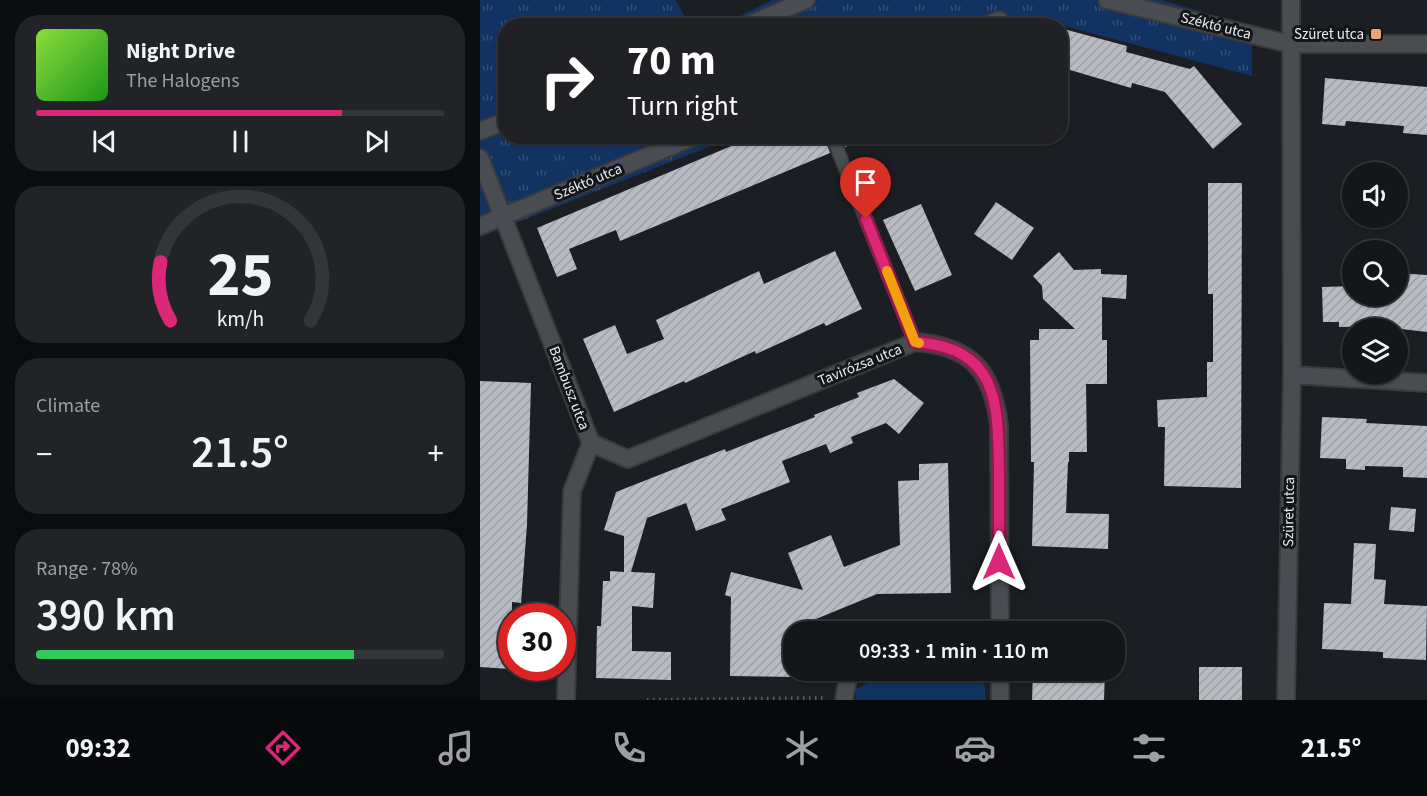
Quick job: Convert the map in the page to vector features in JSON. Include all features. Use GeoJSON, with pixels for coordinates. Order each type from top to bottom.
{"type":"FeatureCollection","features":[{"type":"Feature","properties":{"kind":"street"},"geometry":{"type":"LineString","coordinates":[[786,18],[806,0]]}},
{"type":"Feature","properties":{"kind":"street","name":"Széktó utca"},"geometry":{"type":"LineString","coordinates":[[1107,0],[1290,44],[1427,44]]}},
{"type":"Feature","properties":{"kind":"street","name":"Szüret utca"},"geometry":{"type":"LineString","coordinates":[[1286,700],[1292,375],[1291,0]]}},
{"type":"Feature","properties":{"kind":"street"},"geometry":{"type":"LineString","coordinates":[[480,131],[498,124]]}},
{"type":"Feature","properties":{"kind":"street","name":"Széktó utca"},"geometry":{"type":"LineString","coordinates":[[480,226],[677,144]]}},
{"type":"Feature","properties":{"kind":"street","name":"Bambusz utca"},"geometry":{"type":"LineString","coordinates":[[480,158],[591,443],[572,491],[566,700]]}},
{"type":"Feature","properties":{"kind":"street","name":"Tavirózsa utca"},"geometry":{"type":"LineString","coordinates":[[591,443],[628,459],[915,342],[953,348],[979,369],[992,390],[999,425],[1000,621]]}},
{"type":"Feature","properties":{"kind":"street"},"geometry":{"type":"LineString","coordinates":[[1292,375],[1427,384]]}},
{"type":"Feature","properties":{"kind":"street"},"geometry":{"type":"LineString","coordinates":[[844,699],[847,681]]}},
{"type":"Feature","properties":{"kind":"street"},"geometry":{"type":"LineString","coordinates":[[1000,681],[1000,700]]}},
{"type":"Feature","properties":{"kind":"lane"},"geometry":{"type":"LineString","coordinates":[[835,144],[915,342]]}},
{"type":"Feature","properties":{"kind":"path"},"geometry":{"type":"LineString","coordinates":[[647,700],[844,699]]}},
{"type":"Feature","properties":{"kind":"green space"},"geometry":{"type":"Polygon","coordinates":[[[480,0],[676,0],[685,18],[498,18],[498,144],[716,144],[480,237],[480,0]]]}},
{"type":"Feature","properties":{"kind":"green space"},"geometry":{"type":"Polygon","coordinates":[[[772,0],[1162,0],[1252,27],[1252,76],[1068,27],[1068,18],[736,18],[772,0]]]}},
{"type":"Feature","properties":{"kind":"green space"},"geometry":{"type":"Polygon","coordinates":[[[871,681],[983,681],[985,700],[856,700],[856,689],[871,681]]]}},
{"type":"Feature","properties":{"kind":"building"},"geometry":{"type":"Polygon","coordinates":[[[1068,30],[1127,46],[1126,52],[1190,69],[1194,66],[1242,124],[1213,149],[1165,92],[1132,83],[1131,88],[1068,69],[1068,30]]]}},
{"type":"Feature","properties":{"kind":"building"},"geometry":{"type":"Polygon","coordinates":[[[1325,78],[1427,87],[1427,135],[1403,133],[1404,126],[1346,121],[1345,126],[1322,124],[1325,78]]]}},
{"type":"Feature","properties":{"kind":"building"},"geometry":{"type":"Polygon","coordinates":[[[736,144],[827,144],[830,153],[620,241],[616,230],[569,249],[577,269],[557,277],[537,228],[736,144]]]}},
{"type":"Feature","properties":{"kind":"building"},"geometry":{"type":"Polygon","coordinates":[[[1208,183],[1242,183],[1241,488],[1164,486],[1165,427],[1158,427],[1157,400],[1207,397],[1207,362],[1213,362],[1213,294],[1208,294],[1208,183]]]}},
{"type":"Feature","properties":{"kind":"building"},"geometry":{"type":"Polygon","coordinates":[[[996,202],[1034,228],[1012,260],[974,234],[996,202]]]}},
{"type":"Feature","properties":{"kind":"building"},"geometry":{"type":"Polygon","coordinates":[[[921,204],[952,275],[915,291],[883,220],[921,204]]]}},
{"type":"Feature","properties":{"kind":"building"},"geometry":{"type":"Polygon","coordinates":[[[835,251],[862,309],[826,326],[824,323],[756,354],[755,351],[614,412],[583,339],[615,325],[627,354],[664,339],[656,320],[759,271],[764,284],[835,251]]]}},
{"type":"Feature","properties":{"kind":"building"},"geometry":{"type":"Polygon","coordinates":[[[1059,252],[1074,270],[1101,269],[1101,274],[1127,275],[1126,299],[1102,297],[1102,340],[1107,340],[1107,384],[1086,384],[1087,452],[1069,452],[1068,462],[1066,513],[1109,514],[1108,549],[1032,546],[1034,462],[1031,462],[1030,340],[1039,340],[1039,329],[1075,329],[1043,299],[1042,286],[1033,276],[1059,252]]]}},
{"type":"Feature","properties":{"kind":"building"},"geometry":{"type":"Polygon","coordinates":[[[1408,274],[1427,275],[1427,332],[1408,330],[1408,318],[1342,318],[1342,327],[1339,327],[1339,322],[1323,322],[1322,287],[1342,286],[1342,306],[1408,306],[1408,274]]]}},
{"type":"Feature","properties":{"kind":"building"},"geometry":{"type":"Polygon","coordinates":[[[894,379],[924,403],[899,434],[886,423],[851,437],[853,443],[830,453],[826,444],[782,461],[790,482],[721,509],[726,520],[696,531],[686,503],[647,518],[631,572],[655,573],[653,608],[632,606],[632,651],[671,652],[671,680],[596,678],[597,626],[601,626],[603,581],[610,581],[610,571],[624,572],[624,536],[604,530],[616,492],[815,417],[814,415],[859,397],[857,393],[894,379]]]}},
{"type":"Feature","properties":{"kind":"building"},"geometry":{"type":"Polygon","coordinates":[[[480,381],[531,383],[527,525],[521,603],[498,603],[498,668],[480,667],[480,381]]]}},
{"type":"Feature","properties":{"kind":"building"},"geometry":{"type":"Polygon","coordinates":[[[1322,417],[1367,419],[1366,423],[1427,426],[1427,478],[1403,477],[1403,467],[1365,466],[1365,470],[1346,469],[1346,459],[1320,458],[1322,417]]]}},
{"type":"Feature","properties":{"kind":"building"},"geometry":{"type":"Polygon","coordinates":[[[948,463],[951,593],[877,594],[811,621],[783,621],[783,677],[730,676],[731,597],[725,595],[731,572],[803,590],[788,553],[831,535],[844,567],[900,545],[898,481],[919,480],[919,464],[948,463]]]}},
{"type":"Feature","properties":{"kind":"building"},"geometry":{"type":"Polygon","coordinates":[[[1391,507],[1416,509],[1414,532],[1389,530],[1391,507]]]}},
{"type":"Feature","properties":{"kind":"building"},"geometry":{"type":"Polygon","coordinates":[[[1354,543],[1376,544],[1374,579],[1386,580],[1384,604],[1427,606],[1426,660],[1383,658],[1383,652],[1322,649],[1324,603],[1351,604],[1354,543]]]}},
{"type":"Feature","properties":{"kind":"building"},"geometry":{"type":"Polygon","coordinates":[[[1199,667],[1242,667],[1242,700],[1199,700],[1199,667]]]}},
{"type":"Feature","properties":{"kind":"building"},"geometry":{"type":"Polygon","coordinates":[[[1033,681],[1105,681],[1104,700],[1032,700],[1033,681]]]}},
{"type":"Feature","properties":{"kind":"slow traffic"},"geometry":{"type":"LineString","coordinates":[[887,271],[915,342],[919,343]]}},
{"type":"Feature","properties":{"kind":"place","name":"Szüret utca"},"geometry":{"type":"Point","coordinates":[1376,34]}},
{"type":"Feature","properties":{"kind":"route"},"geometry":{"type":"LineString","coordinates":[[866,219],[915,342],[953,348],[975,363],[992,390],[999,425],[999,562]]}}]}
